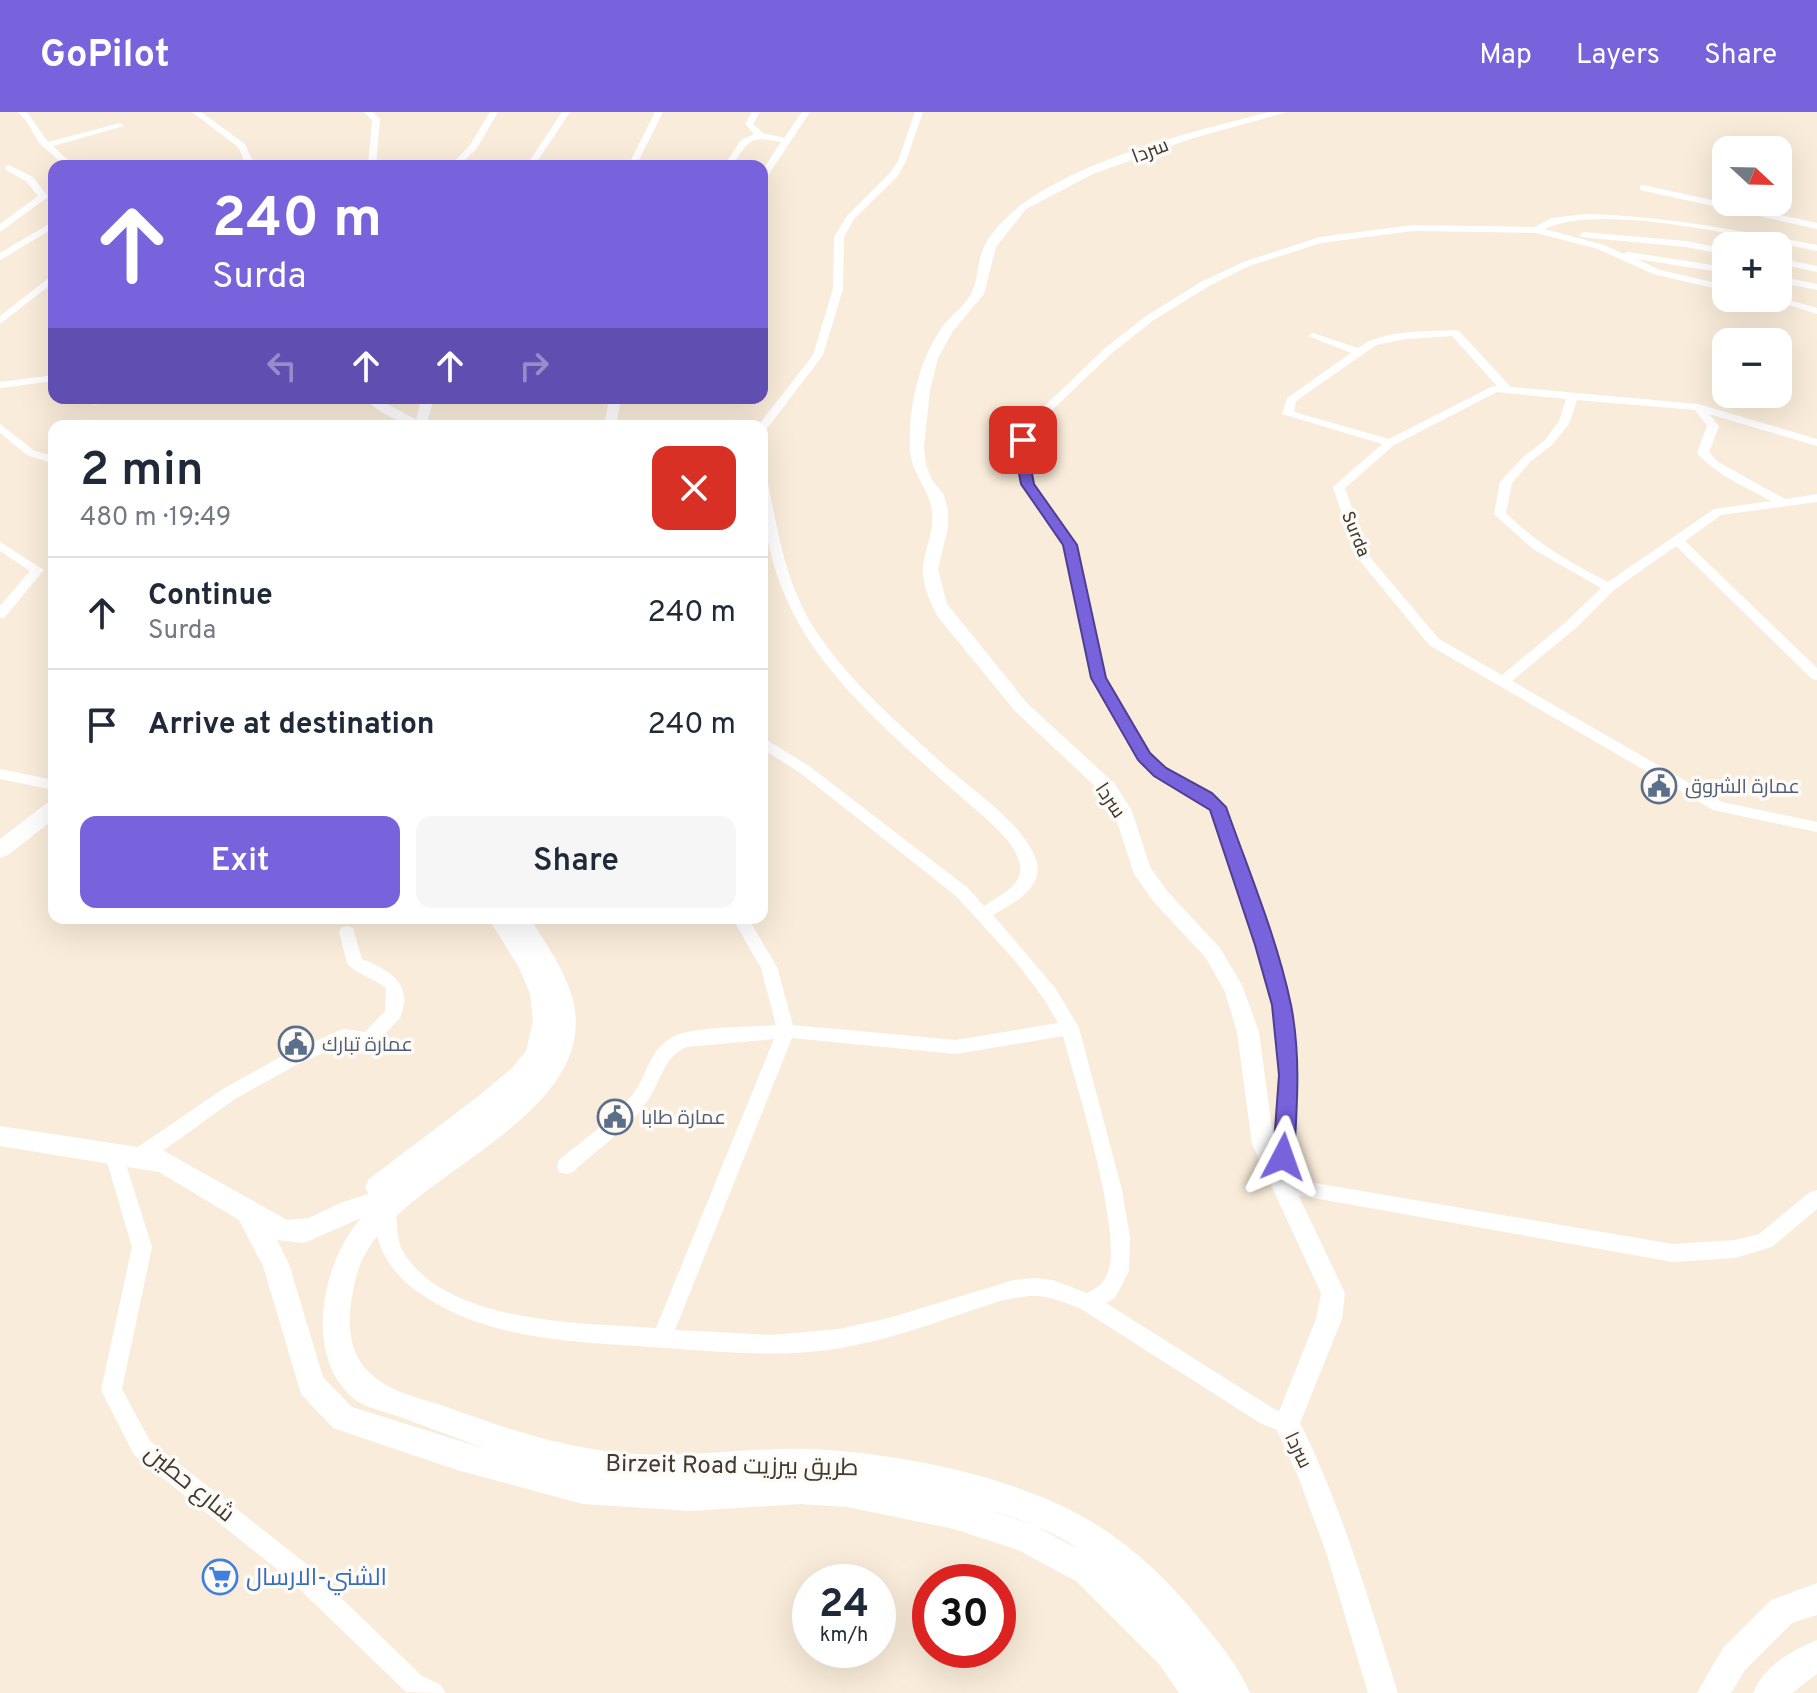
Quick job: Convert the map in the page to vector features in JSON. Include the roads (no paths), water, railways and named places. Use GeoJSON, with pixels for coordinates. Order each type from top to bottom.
{"type":"FeatureCollection","features":[{"type":"Feature","properties":{"kind":"main road"},"geometry":{"type":"LineString","coordinates":[[0,835],[48,798]]}},
{"type":"Feature","properties":{"kind":"main road"},"geometry":{"type":"LineString","coordinates":[[0,850],[48,813]]}},
{"type":"Feature","properties":{"kind":"main road"},"geometry":{"type":"LineString","coordinates":[[386,1206],[378,1187],[430,1146],[466,1123],[528,1068],[540,1044],[546,1014],[544,1001],[537,982],[503,924]]}},
{"type":"Feature","properties":{"kind":"main road","name":"Birzeit Road طريق بيرزيت"},"geometry":{"type":"LineString","coordinates":[[522,924],[554,976],[561,999],[563,1036],[552,1069],[519,1108],[386,1206],[352,1249],[336,1298],[339,1350],[350,1375],[368,1392],[523,1446],[595,1464],[689,1470],[755,1463],[865,1466],[906,1473],[1025,1506],[1085,1534],[1132,1573],[1171,1610],[1216,1665],[1234,1693]]}},
{"type":"Feature","properties":{"kind":"main road"},"geometry":{"type":"LineString","coordinates":[[0,1136],[164,1162],[267,1224],[295,1233],[372,1202],[386,1206]]}},
{"type":"Feature","properties":{"kind":"main road","name":"Birzeit Road طريق بيرزيت"},"geometry":{"type":"LineString","coordinates":[[248,1212],[276,1264],[311,1385],[343,1418],[457,1456],[583,1489],[690,1496],[801,1489],[847,1492],[954,1514],[1024,1537],[1087,1570],[1170,1653],[1199,1693]]}},
{"type":"Feature","properties":{"kind":"main road"},"geometry":{"type":"LineString","coordinates":[[1713,1693],[1734,1659],[1782,1611],[1817,1599]]}},
{"type":"Feature","properties":{"kind":"main road"},"geometry":{"type":"LineString","coordinates":[[1769,1693],[1791,1671],[1817,1656]]}},
{"type":"Feature","properties":{"kind":"street"},"geometry":{"type":"LineString","coordinates":[[22,112],[47,145],[63,160]]}},
{"type":"Feature","properties":{"kind":"street"},"geometry":{"type":"LineString","coordinates":[[196,112],[242,146],[248,160]]}},
{"type":"Feature","properties":{"kind":"street"},"geometry":{"type":"LineString","coordinates":[[368,112],[376,119],[373,160]]}},
{"type":"Feature","properties":{"kind":"street"},"geometry":{"type":"LineString","coordinates":[[460,160],[474,146],[494,112]]}},
{"type":"Feature","properties":{"kind":"street"},"geometry":{"type":"LineString","coordinates":[[534,160],[566,112]]}},
{"type":"Feature","properties":{"kind":"street"},"geometry":{"type":"LineString","coordinates":[[635,160],[659,112]]}},
{"type":"Feature","properties":{"kind":"street"},"geometry":{"type":"LineString","coordinates":[[756,112],[749,124],[760,135],[787,141]]}},
{"type":"Feature","properties":{"kind":"street"},"geometry":{"type":"LineString","coordinates":[[768,169],[806,112]]}},
{"type":"Feature","properties":{"kind":"street"},"geometry":{"type":"LineString","coordinates":[[768,420],[818,355],[838,289],[839,237],[850,218],[893,176],[902,161],[919,112]]}},
{"type":"Feature","properties":{"kind":"street","name":"سردا"},"geometry":{"type":"LineString","coordinates":[[1282,112],[1186,137],[1089,172],[1022,207],[990,246],[978,294],[947,329],[931,358],[923,390],[917,447],[919,465],[925,481],[936,495],[940,511],[940,527],[930,569],[939,604],[946,617],[1021,707],[1108,788],[1123,811],[1141,869],[1160,896],[1213,953],[1235,991],[1248,1032],[1263,1144],[1333,1293],[1329,1319],[1287,1424],[1310,1471],[1340,1552],[1383,1693]]}},
{"type":"Feature","properties":{"kind":"street"},"geometry":{"type":"LineString","coordinates":[[47,145],[120,126]]}},
{"type":"Feature","properties":{"kind":"street"},"geometry":{"type":"LineString","coordinates":[[732,160],[744,142],[760,135]]}},
{"type":"Feature","properties":{"kind":"street"},"geometry":{"type":"LineString","coordinates":[[0,229],[43,197],[24,174],[9,168]]}},
{"type":"Feature","properties":{"kind":"street"},"geometry":{"type":"LineString","coordinates":[[1643,188],[1817,226]]}},
{"type":"Feature","properties":{"kind":"street"},"geometry":{"type":"LineString","coordinates":[[1536,230],[1541,224],[1564,218],[1609,216],[1659,221],[1817,248]]}},
{"type":"Feature","properties":{"kind":"street"},"geometry":{"type":"LineString","coordinates":[[1712,249],[1686,244],[1482,227],[1376,231],[1320,240],[1246,264],[1205,284],[1150,318],[1108,351],[1033,423],[1023,440],[1022,458],[1027,484],[1070,545],[1098,678],[1144,756],[1160,772],[1218,807],[1265,945],[1281,1005],[1289,1075],[1281,1185],[1673,1253],[1735,1249],[1765,1241],[1817,1198]]}},
{"type":"Feature","properties":{"kind":"street"},"geometry":{"type":"LineString","coordinates":[[0,257],[48,228]]}},
{"type":"Feature","properties":{"kind":"street"},"geometry":{"type":"LineString","coordinates":[[1554,233],[1622,255],[1657,272],[1712,285]]}},
{"type":"Feature","properties":{"kind":"street"},"geometry":{"type":"LineString","coordinates":[[1622,255],[1712,268]]}},
{"type":"Feature","properties":{"kind":"street"},"geometry":{"type":"LineString","coordinates":[[1792,264],[1817,269]]}},
{"type":"Feature","properties":{"kind":"street"},"geometry":{"type":"LineString","coordinates":[[0,321],[48,282]]}},
{"type":"Feature","properties":{"kind":"street"},"geometry":{"type":"LineString","coordinates":[[1792,282],[1817,287]]}},
{"type":"Feature","properties":{"kind":"street"},"geometry":{"type":"LineString","coordinates":[[1792,304],[1817,311]]}},
{"type":"Feature","properties":{"kind":"street"},"geometry":{"type":"LineString","coordinates":[[1390,443],[1288,414],[1291,400],[1373,342],[1455,333],[1509,392]]}},
{"type":"Feature","properties":{"kind":"street"},"geometry":{"type":"LineString","coordinates":[[1313,336],[1357,351]]}},
{"type":"Feature","properties":{"kind":"street"},"geometry":{"type":"LineString","coordinates":[[0,385],[48,379]]}},
{"type":"Feature","properties":{"kind":"street","name":"Surda"},"geometry":{"type":"LineString","coordinates":[[1817,443],[1698,407],[1495,389],[1390,443],[1339,487],[1362,556],[1434,642],[1718,806],[1817,827]]}},
{"type":"Feature","properties":{"kind":"street"},"geometry":{"type":"LineString","coordinates":[[1573,394],[1565,422],[1548,443],[1527,459],[1506,482],[1500,514],[1556,562],[1609,587]]}},
{"type":"Feature","properties":{"kind":"street"},"geometry":{"type":"LineString","coordinates":[[378,404],[407,420]]}},
{"type":"Feature","properties":{"kind":"street"},"geometry":{"type":"LineString","coordinates":[[1698,407],[1713,426],[1703,453],[1714,464],[1783,503]]}},
{"type":"Feature","properties":{"kind":"street"},"geometry":{"type":"LineString","coordinates":[[0,427],[31,453],[48,458]]}},
{"type":"Feature","properties":{"kind":"street"},"geometry":{"type":"LineString","coordinates":[[1503,682],[1572,624],[1609,587],[1718,512],[1817,498]]}},
{"type":"Feature","properties":{"kind":"street"},"geometry":{"type":"LineString","coordinates":[[768,508],[787,589],[823,651],[940,771],[1007,831],[1024,852],[1030,877],[1021,888],[983,914]]}},
{"type":"Feature","properties":{"kind":"street"},"geometry":{"type":"LineString","coordinates":[[1677,540],[1817,676]]}},
{"type":"Feature","properties":{"kind":"street"},"geometry":{"type":"LineString","coordinates":[[0,546],[38,570],[0,614]]}},
{"type":"Feature","properties":{"kind":"street"},"geometry":{"type":"LineString","coordinates":[[768,746],[804,769],[962,892],[1050,994],[1070,1028],[1103,1146],[1120,1238],[1119,1271],[1108,1292],[1088,1303]]}},
{"type":"Feature","properties":{"kind":"street"},"geometry":{"type":"LineString","coordinates":[[0,774],[48,784]]}},
{"type":"Feature","properties":{"kind":"street"},"geometry":{"type":"LineString","coordinates":[[662,1338],[786,1031],[769,967],[744,924]]}},
{"type":"Feature","properties":{"kind":"street"},"geometry":{"type":"LineString","coordinates":[[126,1155],[290,1060],[344,1036],[369,1039],[394,1013],[394,986],[380,974],[355,963],[347,932]]}},
{"type":"Feature","properties":{"kind":"street"},"geometry":{"type":"LineString","coordinates":[[566,1166],[641,1097],[658,1057],[669,1046],[683,1040],[786,1031],[956,1047],[1070,1028]]}},
{"type":"Feature","properties":{"kind":"street","name":"شارع حطين"},"geometry":{"type":"LineString","coordinates":[[126,1155],[142,1247],[111,1390],[142,1448],[296,1570],[414,1684],[433,1693]]}},
{"type":"Feature","properties":{"kind":"street"},"geometry":{"type":"LineString","coordinates":[[386,1206],[383,1230],[390,1255],[423,1288],[477,1313],[535,1328],[755,1345],[818,1342],[873,1331],[1014,1289],[1036,1287],[1088,1303],[1267,1416],[1287,1424]]}},
{"type":"Feature","properties":{"kind":"place","name":"عمارة الشروق"},"geometry":{"type":"Point","coordinates":[1659,786]}},
{"type":"Feature","properties":{"kind":"place","name":"عمارة تبارك"},"geometry":{"type":"Point","coordinates":[296,1044]}},
{"type":"Feature","properties":{"kind":"place","name":"عمارة طابا"},"geometry":{"type":"Point","coordinates":[615,1117]}},
{"type":"Feature","properties":{"kind":"place","name":"الشني-الارسال"},"geometry":{"type":"Point","coordinates":[220,1577]}}]}
